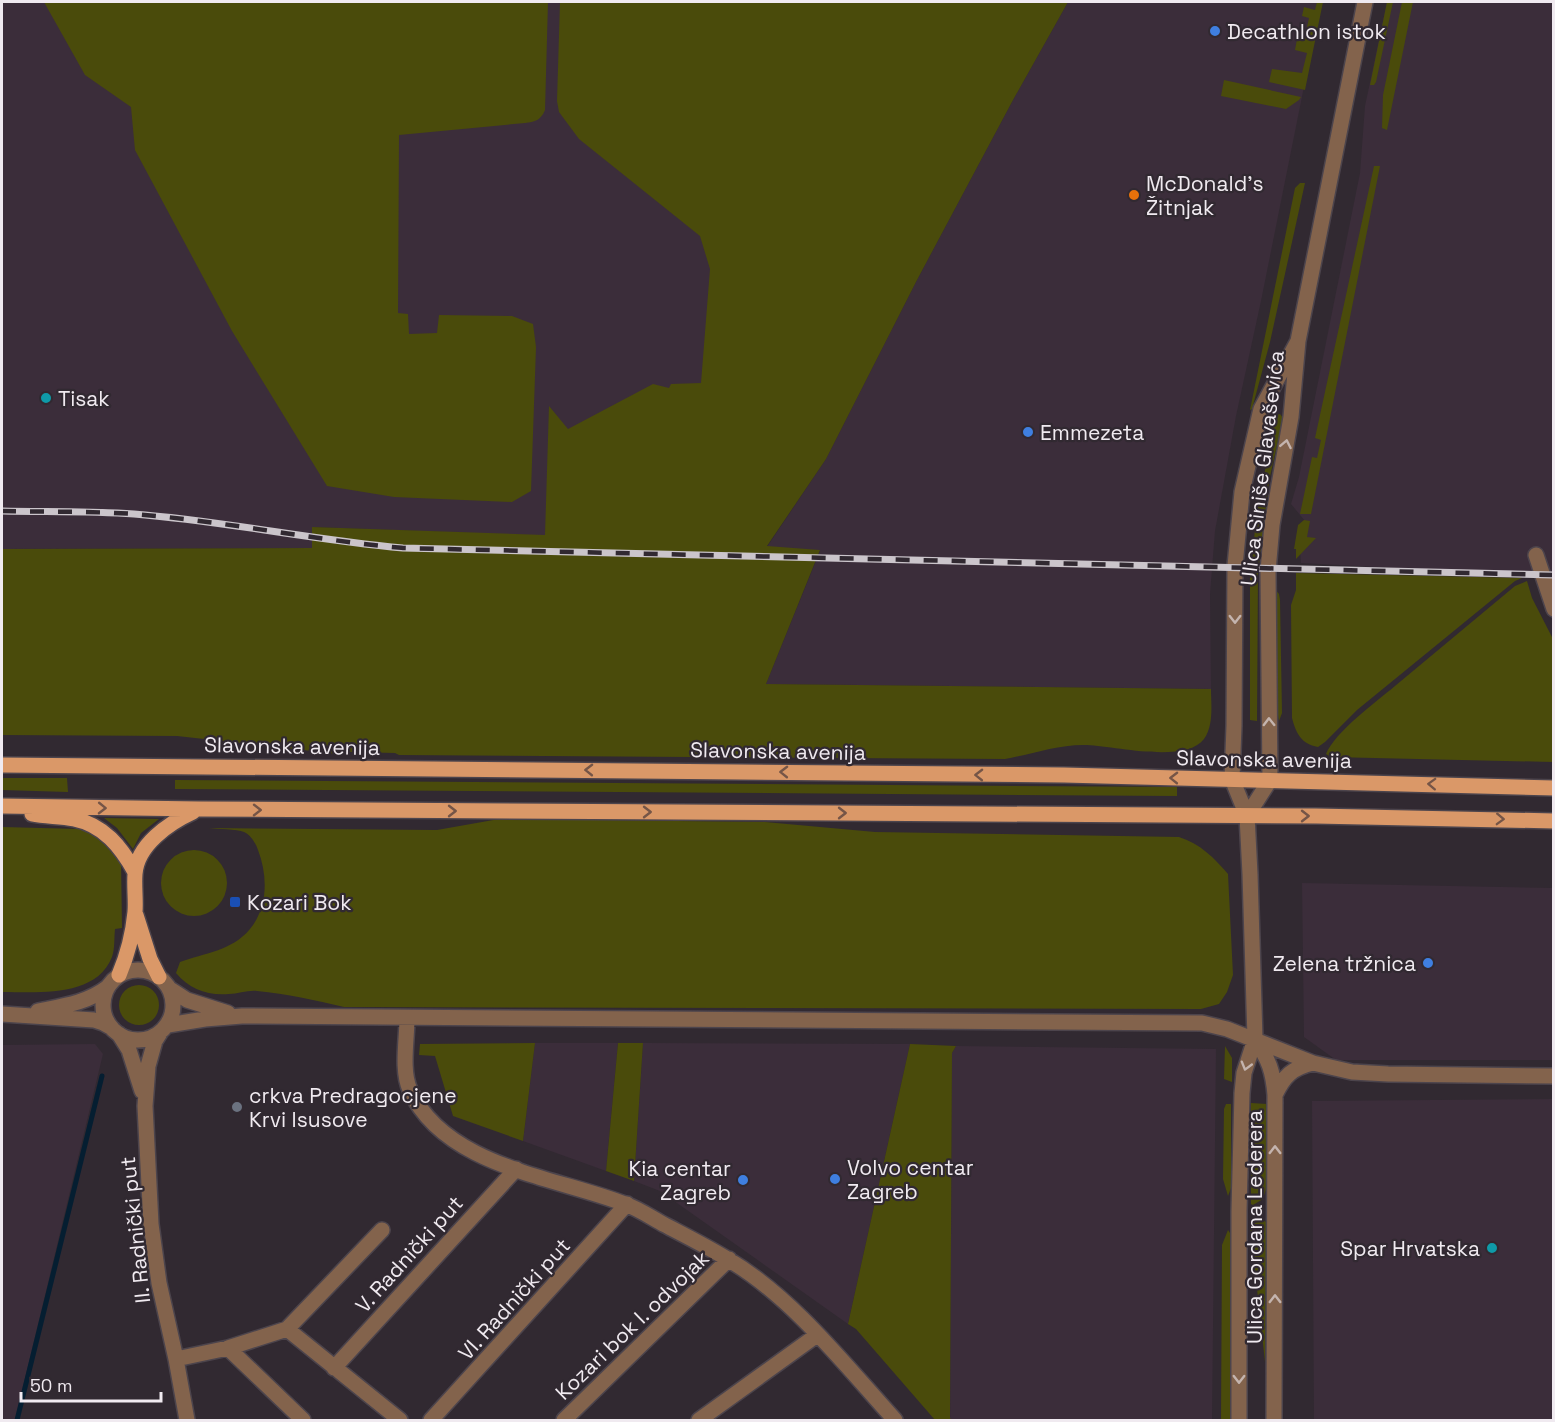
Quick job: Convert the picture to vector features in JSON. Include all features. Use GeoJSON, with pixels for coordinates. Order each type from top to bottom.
{"type":"FeatureCollection","features":[{"type":"Feature","properties":{"kind":"main road","name":"Slavonska avenija"},"geometry":{"type":"LineString","coordinates":[[2,765],[1016,775],[1554,788]]}},
{"type":"Feature","properties":{"kind":"main road"},"geometry":{"type":"LineString","coordinates":[[7,806],[1444,817],[1554,821]]}},
{"type":"Feature","properties":{"kind":"main road"},"geometry":{"type":"LineString","coordinates":[[7,806],[30,814],[73,819],[91,825],[110,836],[123,850],[135,872]]}},
{"type":"Feature","properties":{"kind":"main road"},"geometry":{"type":"LineString","coordinates":[[119,975],[124,963],[135,912],[135,872],[145,850],[177,819],[199,809]]}},
{"type":"Feature","properties":{"kind":"main road"},"geometry":{"type":"LineString","coordinates":[[135,912],[150,959],[159,977]]}},
{"type":"Feature","properties":{"kind":"street","name":"Ulica Siniše Glavaševića"},"geometry":{"type":"LineString","coordinates":[[1270,780],[1268,568],[1272,525],[1291,417],[1298,341],[1365,2]]}},
{"type":"Feature","properties":{"kind":"street","name":"Ulica Siniše Glavaševića"},"geometry":{"type":"LineString","coordinates":[[1232,779],[1235,566],[1242,492],[1262,409],[1298,341]]}},
{"type":"Feature","properties":{"kind":"street"},"geometry":{"type":"LineString","coordinates":[[1536,555],[1554,609]]}},
{"type":"Feature","properties":{"kind":"street","name":"Ulica Gordana Lederera"},"geometry":{"type":"LineString","coordinates":[[1232,779],[1247,816],[1251,874],[1255,1040],[1244,1074],[1242,1093],[1239,1211],[1239,1420]]}},
{"type":"Feature","properties":{"kind":"street"},"geometry":{"type":"LineString","coordinates":[[1247,816],[1270,780]]}},
{"type":"Feature","properties":{"kind":"street"},"geometry":{"type":"LineString","coordinates":[[24,1014],[85,1001],[98,995],[119,975],[140,970],[159,977],[170,989],[187,1000],[207,1008],[242,1016]]}},
{"type":"Feature","properties":{"kind":"street"},"geometry":{"type":"LineString","coordinates":[[108,987],[103,1006],[104,1014],[116,1031]]}},
{"type":"Feature","properties":{"kind":"street"},"geometry":{"type":"LineString","coordinates":[[164,1029],[174,1006],[170,989]]}},
{"type":"Feature","properties":{"kind":"street"},"geometry":{"type":"LineString","coordinates":[[2,1014],[94,1020],[137,1040],[149,1039],[164,1029],[205,1019],[242,1016],[1202,1023],[1216,1025],[1313,1063],[1370,1074],[1554,1076]]}},
{"type":"Feature","properties":{"kind":"street"},"geometry":{"type":"LineString","coordinates":[[407,1018],[406,1067],[409,1088],[436,1125],[458,1144],[483,1158],[627,1204],[729,1259],[761,1280],[817,1335],[895,1420]]}},
{"type":"Feature","properties":{"kind":"street","name":"II. Radnički put"},"geometry":{"type":"LineString","coordinates":[[164,1029],[155,1041],[148,1066],[145,1106],[154,1252],[187,1420]]}},
{"type":"Feature","properties":{"kind":"street","name":"II. Radnički put"},"geometry":{"type":"LineString","coordinates":[[116,1031],[129,1050],[135,1065],[145,1106]]}},
{"type":"Feature","properties":{"kind":"street","name":"Ulica Gordana Lederera"},"geometry":{"type":"LineString","coordinates":[[1255,1040],[1271,1068],[1275,1095],[1274,1420]]}},
{"type":"Feature","properties":{"kind":"street"},"geometry":{"type":"LineString","coordinates":[[1275,1095],[1285,1076],[1299,1066],[1313,1063]]}},
{"type":"Feature","properties":{"kind":"street","name":"V. Radnički put"},"geometry":{"type":"LineString","coordinates":[[334,1368],[516,1169]]}},
{"type":"Feature","properties":{"kind":"street","name":"VI. Radnički put"},"geometry":{"type":"LineString","coordinates":[[431,1420],[627,1204]]}},
{"type":"Feature","properties":{"kind":"street"},"geometry":{"type":"LineString","coordinates":[[176,1359],[228,1348],[287,1329],[382,1230]]}},
{"type":"Feature","properties":{"kind":"street","name":"Kozari bok I. odvojak"},"geometry":{"type":"LineString","coordinates":[[564,1420],[729,1259]]}},
{"type":"Feature","properties":{"kind":"street"},"geometry":{"type":"LineString","coordinates":[[287,1329],[400,1420]]}},
{"type":"Feature","properties":{"kind":"street"},"geometry":{"type":"LineString","coordinates":[[699,1420],[817,1335]]}},
{"type":"Feature","properties":{"kind":"street"},"geometry":{"type":"LineString","coordinates":[[228,1348],[303,1420]]}},
{"type":"Feature","properties":{"kind":"shaded area"},"geometry":{"type":"Polygon","coordinates":[[[2,2],[972,2],[686,541],[313,527],[312,548],[2,549],[2,2]]]}},
{"type":"Feature","properties":{"kind":"shaded area"},"geometry":{"type":"Polygon","coordinates":[[[44,2],[548,2],[545,110],[540,118],[525,123],[399,135],[398,313],[408,314],[409,334],[437,333],[439,315],[512,316],[533,324],[536,347],[531,491],[512,502],[394,497],[327,486],[232,331],[135,150],[131,107],[85,75],[44,2]]]}},
{"type":"Feature","properties":{"kind":"shaded area"},"geometry":{"type":"Polygon","coordinates":[[[560,2],[1068,2],[917,280],[826,459],[767,546],[820,550],[766,684],[1211,689],[1211,721],[1204,739],[1195,746],[1182,751],[1149,752],[1077,745],[1005,759],[399,755],[350,752],[347,755],[177,736],[2,735],[2,549],[312,548],[312,527],[545,535],[549,406],[568,429],[653,384],[669,388],[671,384],[701,383],[710,269],[700,236],[579,139],[559,112],[557,101],[560,2]]]}},
{"type":"Feature","properties":{"kind":"shaded area"},"geometry":{"type":"Polygon","coordinates":[[[1068,2],[1321,2],[1236,416],[1215,531],[1210,594],[1211,689],[766,684],[820,551],[767,547],[826,459],[917,280],[1068,2]]]}},
{"type":"Feature","properties":{"kind":"shaded area"},"geometry":{"type":"Polygon","coordinates":[[[1317,2],[1323,2],[1305,90],[1269,82],[1272,69],[1302,73],[1307,53],[1295,50],[1297,39],[1304,41],[1309,18],[1302,16],[1304,7],[1315,10],[1317,2]]]}},
{"type":"Feature","properties":{"kind":"shaded area"},"geometry":{"type":"Polygon","coordinates":[[[1387,2],[1553,2],[1553,572],[1492,573],[1301,563],[1299,538],[1305,521],[1291,504],[1299,477],[1360,173],[1365,106],[1387,2]]]}},
{"type":"Feature","properties":{"kind":"shaded area"},"geometry":{"type":"Polygon","coordinates":[[[1387,2],[1393,2],[1376,82],[1370,85],[1387,2]]]}},
{"type":"Feature","properties":{"kind":"shaded area"},"geometry":{"type":"Polygon","coordinates":[[[1402,2],[1413,2],[1387,130],[1382,128],[1383,95],[1402,2]]]}},
{"type":"Feature","properties":{"kind":"shaded area"},"geometry":{"type":"Polygon","coordinates":[[[1224,80],[1301,97],[1286,109],[1221,96],[1224,80]]]}},
{"type":"Feature","properties":{"kind":"shaded area"},"geometry":{"type":"Polygon","coordinates":[[[1374,166],[1380,166],[1311,514],[1300,514],[1312,457],[1317,458],[1321,440],[1315,438],[1374,166]]]}},
{"type":"Feature","properties":{"kind":"shaded area"},"geometry":{"type":"Polygon","coordinates":[[[1300,183],[1305,183],[1270,342],[1250,410],[1295,188],[1300,183]]]}},
{"type":"Feature","properties":{"kind":"shaded area"},"geometry":{"type":"Polygon","coordinates":[[[1280,414],[1283,418],[1269,481],[1259,564],[1252,563],[1256,517],[1275,418],[1280,414]]]}},
{"type":"Feature","properties":{"kind":"shaded area"},"geometry":{"type":"Polygon","coordinates":[[[1304,520],[1310,521],[1307,537],[1316,538],[1296,559],[1296,549],[1294,549],[1298,525],[1304,520]]]}},
{"type":"Feature","properties":{"kind":"shaded area"},"geometry":{"type":"Polygon","coordinates":[[[1250,572],[1258,573],[1257,721],[1250,720],[1250,572]]]}},
{"type":"Feature","properties":{"kind":"shaded area"},"geometry":{"type":"Polygon","coordinates":[[[1296,573],[1522,578],[1515,581],[1357,710],[1318,747],[1312,746],[1300,737],[1292,718],[1291,605],[1296,590],[1296,573]]]}},
{"type":"Feature","properties":{"kind":"shaded area"},"geometry":{"type":"Polygon","coordinates":[[[1527,581],[1532,598],[1553,639],[1553,762],[1331,757],[1326,754],[1338,736],[1367,709],[1515,586],[1527,581]]]}},
{"type":"Feature","properties":{"kind":"shaded area"},"geometry":{"type":"Polygon","coordinates":[[[1275,589],[1280,600],[1282,713],[1279,721],[1276,703],[1275,589]]]}},
{"type":"Feature","properties":{"kind":"shaded area"},"geometry":{"type":"Polygon","coordinates":[[[2,778],[67,778],[68,792],[2,790],[2,778]]]}},
{"type":"Feature","properties":{"kind":"shaded area"},"geometry":{"type":"Polygon","coordinates":[[[175,780],[1177,787],[1177,796],[175,789],[175,780]]]}},
{"type":"Feature","properties":{"kind":"shaded area"},"geometry":{"type":"Polygon","coordinates":[[[104,818],[159,819],[141,833],[133,849],[117,828],[104,818]]]}},
{"type":"Feature","properties":{"kind":"shaded area"},"geometry":{"type":"Polygon","coordinates":[[[499,819],[765,822],[875,832],[1179,837],[1212,857],[1228,874],[1233,975],[1227,992],[1219,1004],[1201,1009],[344,1007],[257,991],[232,994],[206,992],[193,987],[176,973],[180,962],[226,947],[243,936],[256,920],[263,901],[264,870],[253,840],[247,833],[241,831],[208,828],[437,830],[499,819]]]}},
{"type":"Feature","properties":{"kind":"shaded area"},"geometry":{"type":"Polygon","coordinates":[[[2,827],[80,829],[104,840],[121,861],[122,928],[115,929],[112,957],[104,970],[93,980],[64,990],[2,992],[2,827]]]}},
{"type":"Feature","properties":{"kind":"shaded area"},"geometry":{"type":"Polygon","coordinates":[[[188,850],[200,850],[218,859],[225,870],[227,883],[225,896],[218,907],[207,914],[188,916],[175,911],[166,902],[161,889],[161,877],[166,864],[175,855],[188,850]]]}},
{"type":"Feature","properties":{"kind":"shaded area","name":"Zelena tržnica"},"geometry":{"type":"Polygon","coordinates":[[[1302,883],[1553,888],[1553,1060],[1336,1060],[1304,1037],[1302,883]]]}},
{"type":"Feature","properties":{"kind":"shaded area"},"geometry":{"type":"Polygon","coordinates":[[[139,985],[147,986],[153,991],[158,997],[158,1013],[153,1019],[147,1024],[139,1025],[131,1024],[125,1019],[120,1013],[119,1005],[120,997],[125,991],[131,986],[139,985]]]}},
{"type":"Feature","properties":{"kind":"shaded area"},"geometry":{"type":"Polygon","coordinates":[[[535,1043],[618,1043],[606,1171],[523,1141],[535,1043]]]}},
{"type":"Feature","properties":{"kind":"shaded area"},"geometry":{"type":"Polygon","coordinates":[[[535,1043],[523,1141],[453,1116],[435,1056],[419,1055],[420,1044],[535,1043]]]}},
{"type":"Feature","properties":{"kind":"shaded area"},"geometry":{"type":"Polygon","coordinates":[[[618,1043],[643,1043],[634,1181],[606,1171],[618,1043]]]}},
{"type":"Feature","properties":{"kind":"shaded area"},"geometry":{"type":"Polygon","coordinates":[[[643,1043],[910,1044],[848,1324],[660,1191],[634,1181],[643,1043]]]}},
{"type":"Feature","properties":{"kind":"shaded area"},"geometry":{"type":"Polygon","coordinates":[[[95,1044],[103,1054],[15,1420],[2,1420],[2,1045],[95,1044]]]}},
{"type":"Feature","properties":{"kind":"shaded area"},"geometry":{"type":"Polygon","coordinates":[[[910,1044],[956,1046],[952,1053],[950,1418],[952,1420],[935,1420],[856,1329],[848,1324],[910,1044]]]}},
{"type":"Feature","properties":{"kind":"shaded area"},"geometry":{"type":"Polygon","coordinates":[[[956,1046],[1216,1049],[1212,1420],[952,1420],[950,1418],[952,1053],[956,1046]]]}},
{"type":"Feature","properties":{"kind":"shaded area"},"geometry":{"type":"Polygon","coordinates":[[[1225,1046],[1232,1058],[1232,1082],[1224,1079],[1225,1046]]]}},
{"type":"Feature","properties":{"kind":"shaded area"},"geometry":{"type":"Polygon","coordinates":[[[1553,1099],[1553,1420],[1314,1420],[1312,1101],[1553,1099]]]}},
{"type":"Feature","properties":{"kind":"shaded area"},"geometry":{"type":"Polygon","coordinates":[[[1251,1103],[1267,1104],[1266,1189],[1263,1199],[1253,1205],[1251,1204],[1251,1103]]]}},
{"type":"Feature","properties":{"kind":"shaded area"},"geometry":{"type":"Polygon","coordinates":[[[1226,1104],[1231,1104],[1231,1188],[1228,1196],[1223,1179],[1226,1104]]]}},
{"type":"Feature","properties":{"kind":"shaded area"},"geometry":{"type":"Polygon","coordinates":[[[1263,1220],[1266,1222],[1265,1362],[1250,1225],[1263,1220]]]}},
{"type":"Feature","properties":{"kind":"shaded area"},"geometry":{"type":"Polygon","coordinates":[[[1228,1230],[1230,1233],[1230,1420],[1221,1420],[1222,1245],[1228,1230]]]}},
{"type":"Feature","properties":{"kind":"waterway"},"geometry":{"type":"LineString","coordinates":[[17,1420],[102,1076]]}},
{"type":"Feature","properties":{"kind":"railway"},"geometry":{"type":"LineString","coordinates":[[2,511],[134,514],[403,548],[1554,575]]}},
{"type":"Feature","properties":{"kind":"place","name":"Decathlon istok"},"geometry":{"type":"Point","coordinates":[1215,31]}},
{"type":"Feature","properties":{"kind":"place","name":"McDonald's Žitnjak"},"geometry":{"type":"Point","coordinates":[1134,195]}},
{"type":"Feature","properties":{"kind":"place","name":"Tisak"},"geometry":{"type":"Point","coordinates":[46,398]}},
{"type":"Feature","properties":{"kind":"place","name":"Emmezeta"},"geometry":{"type":"Point","coordinates":[1028,432]}},
{"type":"Feature","properties":{"kind":"place","name":"Kozari Bok"},"geometry":{"type":"Point","coordinates":[235,902]}},
{"type":"Feature","properties":{"kind":"place","name":"Zelena tržnica"},"geometry":{"type":"Point","coordinates":[1428,963]}},
{"type":"Feature","properties":{"kind":"place","name":"crkva Predragocjene Krvi Isusove"},"geometry":{"type":"Point","coordinates":[237,1107]}},
{"type":"Feature","properties":{"kind":"place","name":"Volvo centar Zagreb"},"geometry":{"type":"Point","coordinates":[835,1179]}},
{"type":"Feature","properties":{"kind":"place","name":"Kia centar Zagreb"},"geometry":{"type":"Point","coordinates":[743,1180]}},
{"type":"Feature","properties":{"kind":"place","name":"Spar Hrvatska"},"geometry":{"type":"Point","coordinates":[1492,1248]}}]}
